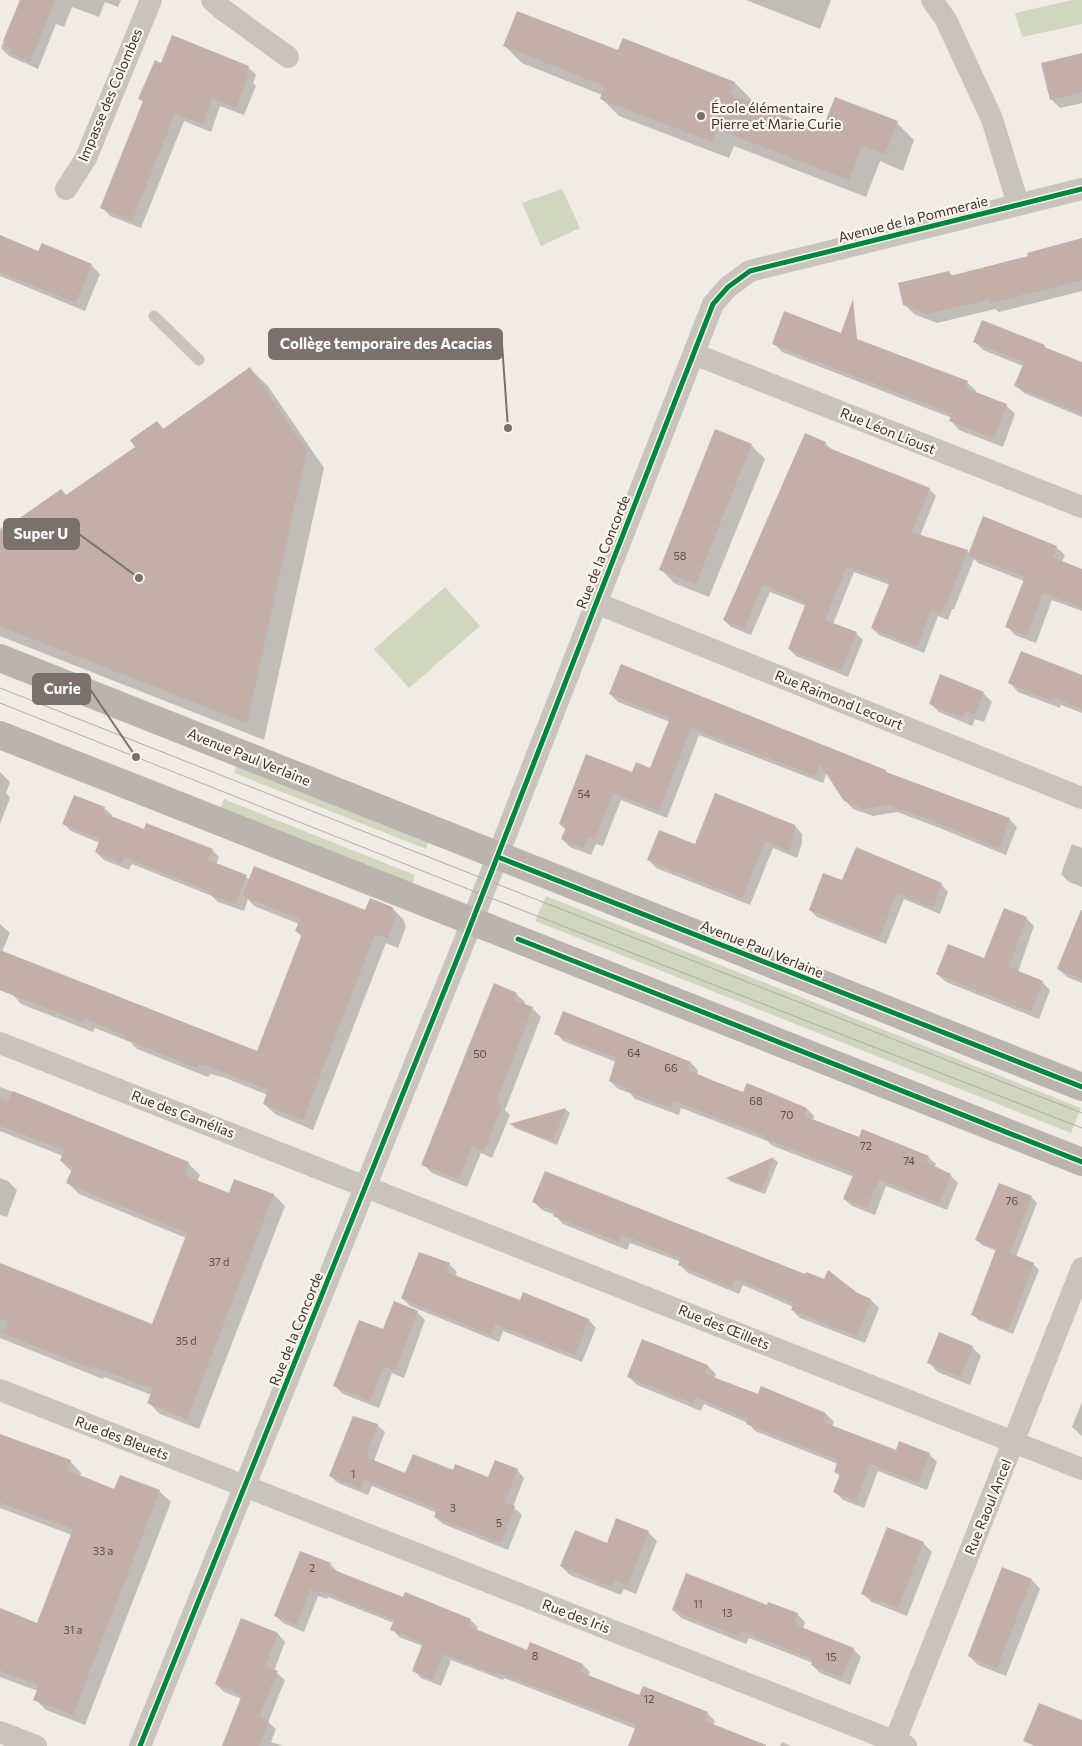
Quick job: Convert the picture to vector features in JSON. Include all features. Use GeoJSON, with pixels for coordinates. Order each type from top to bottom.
{"type":"FeatureCollection","features":[{"type":"Feature","properties":{"kind":"street","name":"Impasse des Colombes"},"geometry":{"type":"LineString","coordinates":[[66,189],[86,158],[151,0]]}},
{"type":"Feature","properties":{"kind":"street"},"geometry":{"type":"LineString","coordinates":[[212,0],[288,56]]}},
{"type":"Feature","properties":{"kind":"street"},"geometry":{"type":"LineString","coordinates":[[932,0],[946,20],[992,119],[1018,204]]}},
{"type":"Feature","properties":{"kind":"street","name":"Avenue de la Pommeraie"},"geometry":{"type":"LineString","coordinates":[[750,271],[1082,189]]}},
{"type":"Feature","properties":{"kind":"street","name":"Rue de la Concorde"},"geometry":{"type":"LineString","coordinates":[[498,857],[713,304],[728,287],[750,271]]}},
{"type":"Feature","properties":{"kind":"street","name":"Rue Léon Lioust"},"geometry":{"type":"LineString","coordinates":[[694,354],[1082,507]]}},
{"type":"Feature","properties":{"kind":"street","name":"Rue Raimond Lecourt"},"geometry":{"type":"LineString","coordinates":[[596,603],[1082,798]]}},
{"type":"Feature","properties":{"kind":"street","name":"Avenue Paul Verlaine"},"geometry":{"type":"LineString","coordinates":[[0,658],[1082,1087]]}},
{"type":"Feature","properties":{"kind":"street"},"geometry":{"type":"LineString","coordinates":[[0,734],[1082,1162]]}},
{"type":"Feature","properties":{"kind":"street"},"geometry":{"type":"LineString","coordinates":[[473,921],[498,857]]}},
{"type":"Feature","properties":{"kind":"street","name":"Rue de la Concorde"},"geometry":{"type":"LineString","coordinates":[[140,1746],[473,921]]}},
{"type":"Feature","properties":{"kind":"street","name":"Rue des Camélias"},"geometry":{"type":"LineString","coordinates":[[0,1043],[365,1186]]}},
{"type":"Feature","properties":{"kind":"street","name":"Rue des Œillets"},"geometry":{"type":"LineString","coordinates":[[365,1186],[1082,1469]]}},
{"type":"Feature","properties":{"kind":"street","name":"Rue Raoul Ancel"},"geometry":{"type":"LineString","coordinates":[[898,1744],[1013,1441],[1082,1268]]}},
{"type":"Feature","properties":{"kind":"street","name":"Rue des Bleuets"},"geometry":{"type":"LineString","coordinates":[[0,1390],[245,1486]]}},
{"type":"Feature","properties":{"kind":"street","name":"Rue des Iris"},"geometry":{"type":"LineString","coordinates":[[245,1486],[898,1744]]}},
{"type":"Feature","properties":{"kind":"street"},"geometry":{"type":"LineString","coordinates":[[0,1732],[36,1746]]}},
{"type":"Feature","properties":{"kind":"lane"},"geometry":{"type":"LineString","coordinates":[[154,316],[199,360]]}},
{"type":"Feature","properties":{"kind":"green space"},"geometry":{"type":"Polygon","coordinates":[[[1072,0],[1082,0],[1082,24],[1022,37],[1015,13],[1072,0]]]}},
{"type":"Feature","properties":{"kind":"green space"},"geometry":{"type":"Polygon","coordinates":[[[562,189],[580,228],[541,246],[522,203],[562,189]]]}},
{"type":"Feature","properties":{"kind":"green space"},"geometry":{"type":"Polygon","coordinates":[[[445,587],[480,626],[409,688],[374,649],[445,587]]]}},
{"type":"Feature","properties":{"kind":"green space"},"geometry":{"type":"Polygon","coordinates":[[[238,761],[430,837],[426,849],[234,773],[238,761]]]}},
{"type":"Feature","properties":{"kind":"green space"},"geometry":{"type":"Polygon","coordinates":[[[224,799],[415,875],[411,887],[219,812],[224,799]]]}},
{"type":"Feature","properties":{"kind":"green space"},"geometry":{"type":"Polygon","coordinates":[[[546,896],[1081,1108],[1071,1133],[535,921],[546,896]]]}},
{"type":"Feature","properties":{"kind":"building"},"geometry":{"type":"Polygon","coordinates":[[[20,0],[55,0],[30,62],[10,53],[12,49],[4,46],[6,42],[3,41],[20,0]]]}},
{"type":"Feature","properties":{"kind":"building"},"geometry":{"type":"Polygon","coordinates":[[[517,11],[618,50],[623,38],[735,82],[730,94],[822,130],[835,97],[898,121],[885,154],[862,145],[849,180],[717,129],[712,142],[600,99],[604,86],[503,46],[517,11]]]}},
{"type":"Feature","properties":{"kind":"building"},"geometry":{"type":"Polygon","coordinates":[[[172,35],[249,66],[245,75],[248,76],[236,108],[212,98],[203,124],[175,114],[132,221],[100,208],[143,101],[138,99],[155,60],[161,63],[172,35]]]}},
{"type":"Feature","properties":{"kind":"building"},"geometry":{"type":"Polygon","coordinates":[[[1082,53],[1082,92],[1050,100],[1041,63],[1082,53]]]}},
{"type":"Feature","properties":{"kind":"building"},"geometry":{"type":"Polygon","coordinates":[[[0,235],[38,251],[42,243],[92,264],[76,303],[0,272],[0,235]]]}},
{"type":"Feature","properties":{"kind":"building"},"geometry":{"type":"Polygon","coordinates":[[[1082,238],[1082,280],[989,304],[991,299],[927,314],[903,305],[898,283],[949,271],[950,276],[1028,256],[1027,253],[1082,238]]]}},
{"type":"Feature","properties":{"kind":"building"},"geometry":{"type":"Polygon","coordinates":[[[853,299],[857,339],[968,381],[965,388],[1007,404],[994,439],[949,421],[952,414],[772,344],[784,311],[841,333],[853,299]]]}},
{"type":"Feature","properties":{"kind":"building"},"geometry":{"type":"Polygon","coordinates":[[[982,320],[1082,362],[1082,414],[1014,386],[1024,362],[973,342],[982,320]]]}},
{"type":"Feature","properties":{"kind":"building"},"geometry":{"type":"Polygon","coordinates":[[[250,367],[307,450],[247,723],[0,626],[0,532],[61,489],[66,495],[135,447],[130,440],[157,421],[163,429],[250,367]]]}},
{"type":"Feature","properties":{"kind":"building"},"geometry":{"type":"Polygon","coordinates":[[[715,429],[752,444],[696,584],[659,570],[715,429]]]}},
{"type":"Feature","properties":{"kind":"building"},"geometry":{"type":"Polygon","coordinates":[[[805,433],[826,442],[824,446],[930,488],[912,532],[968,550],[947,603],[945,603],[941,614],[931,610],[917,647],[871,628],[890,582],[847,566],[825,620],[857,632],[841,671],[788,649],[806,603],[763,585],[744,629],[723,620],[805,433]]]}},
{"type":"Feature","properties":{"kind":"building"},"geometry":{"type":"Polygon","coordinates":[[[983,516],[1057,546],[1052,557],[1082,569],[1082,608],[1043,593],[1027,636],[1005,627],[1025,577],[968,555],[983,516]]]}},
{"type":"Feature","properties":{"kind":"building"},"geometry":{"type":"Polygon","coordinates":[[[1021,651],[1082,675],[1082,709],[1052,697],[1051,701],[1008,683],[1021,651]]]}},
{"type":"Feature","properties":{"kind":"building"},"geometry":{"type":"Polygon","coordinates":[[[621,664],[886,770],[886,772],[1010,818],[999,848],[888,805],[864,809],[844,801],[820,764],[815,776],[691,728],[659,811],[613,793],[595,839],[588,837],[583,848],[561,839],[566,827],[559,824],[586,754],[632,772],[636,762],[650,768],[670,718],[609,694],[621,664]]]}},
{"type":"Feature","properties":{"kind":"building"},"geometry":{"type":"Polygon","coordinates":[[[940,674],[984,692],[975,714],[966,711],[963,718],[929,704],[940,674]]]}},
{"type":"Feature","properties":{"kind":"building"},"geometry":{"type":"Polygon","coordinates":[[[715,793],[795,825],[795,835],[789,851],[765,841],[742,898],[647,860],[659,830],[695,844],[715,793]]]}},
{"type":"Feature","properties":{"kind":"building"},"geometry":{"type":"Polygon","coordinates":[[[74,795],[105,807],[103,813],[144,829],[146,823],[213,849],[208,860],[247,875],[236,904],[210,895],[211,892],[124,857],[122,863],[95,852],[100,839],[62,824],[74,795]]]}},
{"type":"Feature","properties":{"kind":"building"},"geometry":{"type":"Polygon","coordinates":[[[856,847],[942,883],[933,908],[897,893],[879,938],[809,910],[823,873],[842,880],[856,847]]]}},
{"type":"Feature","properties":{"kind":"building"},"geometry":{"type":"Polygon","coordinates":[[[254,866],[365,910],[370,898],[392,907],[396,916],[388,938],[375,934],[303,1120],[263,1104],[268,1090],[211,1067],[199,1064],[197,1068],[125,1039],[126,1036],[84,1018],[83,1022],[0,990],[0,950],[257,1051],[302,934],[295,931],[300,919],[242,896],[254,866]]]}},
{"type":"Feature","properties":{"kind":"building"},"geometry":{"type":"Polygon","coordinates":[[[1004,908],[1027,917],[1009,967],[1043,981],[1031,1012],[936,974],[948,944],[984,958],[1004,908]]]}},
{"type":"Feature","properties":{"kind":"building"},"geometry":{"type":"Polygon","coordinates":[[[1082,910],[1082,979],[1057,969],[1082,910]]]}},
{"type":"Feature","properties":{"kind":"building"},"geometry":{"type":"Polygon","coordinates":[[[494,983],[517,993],[514,1000],[533,1007],[496,1103],[502,1105],[484,1151],[472,1146],[459,1179],[421,1165],[494,983]]]}},
{"type":"Feature","properties":{"kind":"building"},"geometry":{"type":"Polygon","coordinates":[[[563,1011],[691,1062],[688,1070],[714,1081],[743,1092],[747,1083],[807,1108],[804,1116],[859,1137],[862,1129],[929,1156],[926,1162],[951,1174],[939,1203],[879,1179],[867,1208],[843,1199],[854,1173],[674,1101],[671,1108],[626,1091],[627,1088],[609,1081],[616,1058],[554,1034],[563,1011]]]}},
{"type":"Feature","properties":{"kind":"building"},"geometry":{"type":"Polygon","coordinates":[[[13,1091],[189,1162],[184,1175],[229,1193],[234,1179],[274,1194],[187,1419],[147,1403],[153,1389],[93,1366],[92,1369],[2,1333],[7,1321],[0,1319],[0,1263],[152,1324],[187,1233],[66,1183],[73,1167],[60,1161],[64,1150],[0,1126],[0,1098],[9,1101],[13,1091]]]}},
{"type":"Feature","properties":{"kind":"building"},"geometry":{"type":"Polygon","coordinates":[[[566,1108],[553,1141],[509,1124],[566,1108]]]}},
{"type":"Feature","properties":{"kind":"building"},"geometry":{"type":"Polygon","coordinates":[[[774,1157],[761,1191],[726,1178],[774,1157]]]}},
{"type":"Feature","properties":{"kind":"building"},"geometry":{"type":"Polygon","coordinates":[[[545,1171],[805,1274],[806,1272],[824,1279],[828,1270],[856,1292],[871,1299],[857,1336],[791,1310],[794,1303],[735,1278],[731,1287],[678,1265],[681,1258],[622,1235],[619,1242],[553,1216],[555,1211],[532,1202],[545,1171]]]}},
{"type":"Feature","properties":{"kind":"building"},"geometry":{"type":"Polygon","coordinates":[[[999,1183],[1032,1196],[1010,1253],[1034,1263],[1008,1330],[971,1315],[996,1249],[975,1240],[999,1183]]]}},
{"type":"Feature","properties":{"kind":"building"},"geometry":{"type":"Polygon","coordinates":[[[419,1252],[450,1263],[446,1272],[520,1300],[523,1292],[589,1319],[575,1355],[495,1324],[491,1335],[401,1298],[419,1252]]]}},
{"type":"Feature","properties":{"kind":"building"},"geometry":{"type":"Polygon","coordinates":[[[394,1301],[418,1311],[395,1371],[384,1366],[370,1401],[333,1386],[359,1320],[383,1329],[394,1301]]]}},
{"type":"Feature","properties":{"kind":"building"},"geometry":{"type":"Polygon","coordinates":[[[939,1332],[973,1346],[961,1377],[927,1363],[939,1332]]]}},
{"type":"Feature","properties":{"kind":"building"},"geometry":{"type":"Polygon","coordinates":[[[642,1339],[708,1365],[705,1374],[758,1394],[761,1386],[826,1413],[823,1422],[896,1450],[899,1441],[930,1453],[918,1483],[870,1464],[856,1501],[833,1492],[840,1474],[834,1472],[838,1460],[746,1424],[748,1419],[696,1397],[693,1403],[627,1377],[642,1339]]]}},
{"type":"Feature","properties":{"kind":"building"},"geometry":{"type":"Polygon","coordinates":[[[353,1416],[378,1424],[366,1457],[405,1473],[413,1454],[453,1470],[455,1464],[488,1477],[495,1460],[518,1469],[505,1502],[515,1506],[501,1543],[434,1517],[437,1509],[412,1498],[364,1480],[361,1489],[329,1476],[353,1416]]]}},
{"type":"Feature","properties":{"kind":"building"},"geometry":{"type":"Polygon","coordinates":[[[0,1434],[71,1460],[67,1470],[114,1489],[120,1475],[160,1490],[73,1715],[33,1700],[39,1685],[0,1671],[0,1608],[37,1623],[73,1529],[0,1503],[0,1434]]]}},
{"type":"Feature","properties":{"kind":"building"},"geometry":{"type":"Polygon","coordinates":[[[616,1518],[649,1531],[627,1586],[615,1580],[612,1587],[560,1566],[575,1530],[607,1543],[616,1518]]]}},
{"type":"Feature","properties":{"kind":"building"},"geometry":{"type":"Polygon","coordinates":[[[887,1527],[924,1542],[898,1608],[861,1594],[887,1527]]]}},
{"type":"Feature","properties":{"kind":"building"},"geometry":{"type":"Polygon","coordinates":[[[300,1551],[331,1563],[329,1568],[403,1597],[405,1592],[471,1619],[468,1626],[527,1650],[530,1642],[583,1664],[580,1672],[639,1695],[643,1686],[708,1712],[705,1721],[766,1746],[628,1746],[636,1726],[628,1722],[443,1654],[433,1680],[412,1671],[423,1643],[390,1630],[394,1620],[320,1591],[319,1593],[310,1589],[297,1625],[274,1616],[300,1551]]]}},
{"type":"Feature","properties":{"kind":"building"},"geometry":{"type":"Polygon","coordinates":[[[1002,1567],[1032,1579],[997,1668],[968,1656],[1002,1567]]]}},
{"type":"Feature","properties":{"kind":"building"},"geometry":{"type":"Polygon","coordinates":[[[686,1573],[767,1605],[768,1602],[798,1613],[795,1621],[797,1622],[796,1625],[854,1648],[842,1677],[811,1665],[813,1659],[741,1631],[738,1636],[672,1610],[686,1573]]]}},
{"type":"Feature","properties":{"kind":"building"},"geometry":{"type":"Polygon","coordinates":[[[241,1618],[278,1633],[265,1666],[278,1671],[259,1717],[269,1721],[259,1746],[222,1746],[242,1695],[215,1684],[241,1618]]]}},
{"type":"Feature","properties":{"kind":"building"},"geometry":{"type":"Polygon","coordinates":[[[1039,1703],[1082,1720],[1082,1746],[1035,1746],[1023,1741],[1039,1703]]]}},
{"type":"Feature","properties":{"kind":"tram line"},"geometry":{"type":"LineString","coordinates":[[0,688],[1082,1113]]}},
{"type":"Feature","properties":{"kind":"tram line"},"geometry":{"type":"LineString","coordinates":[[0,703],[483,895],[1082,1128]]}},
{"type":"Feature","properties":{"kind":"cycle path"},"geometry":{"type":"LineString","coordinates":[[140,1746],[464,942],[713,304],[728,287],[750,271],[1082,189]]}},
{"type":"Feature","properties":{"kind":"cycle path"},"geometry":{"type":"LineString","coordinates":[[498,857],[1082,1087]]}},
{"type":"Feature","properties":{"kind":"cycle path"},"geometry":{"type":"LineString","coordinates":[[518,939],[1082,1162]]}},
{"type":"Feature","properties":{"kind":"place","name":"École élémentaire Pierre et Marie Curie"},"geometry":{"type":"Point","coordinates":[701,116]}},
{"type":"Feature","properties":{"kind":"place","name":"Collège temporaire des Acacias"},"geometry":{"type":"Point","coordinates":[508,428]}},
{"type":"Feature","properties":{"kind":"place","name":"Super U"},"geometry":{"type":"Point","coordinates":[139,578]}},
{"type":"Feature","properties":{"kind":"place","name":"Curie"},"geometry":{"type":"Point","coordinates":[136,757]}}]}
